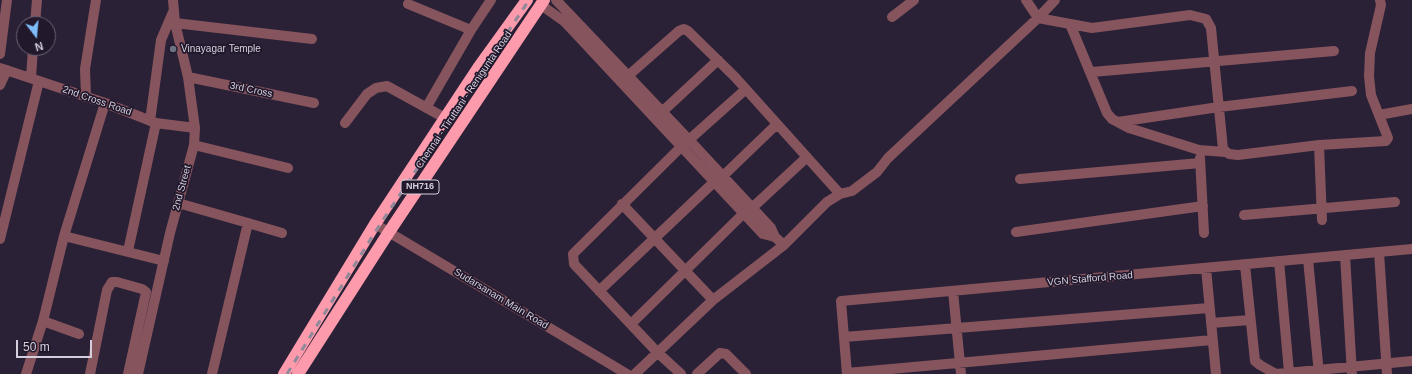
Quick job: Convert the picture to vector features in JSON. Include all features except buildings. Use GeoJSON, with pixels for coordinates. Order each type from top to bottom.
{"type":"FeatureCollection","features":[{"type":"Feature","properties":{"kind":"highway","name":"Chennai - Tiruttani - Renigunta Road"},"geometry":{"type":"LineString","coordinates":[[284,374],[375,224],[478,68],[527,0]]}},
{"type":"Feature","properties":{"kind":"highway","name":"Chennai - Tiruttani - Renigunta Road"},"geometry":{"type":"LineString","coordinates":[[298,374],[389,232],[543,2]]}},
{"type":"Feature","properties":{"kind":"street"},"geometry":{"type":"LineString","coordinates":[[0,54],[2,19],[7,0]]}},
{"type":"Feature","properties":{"kind":"street"},"geometry":{"type":"LineString","coordinates":[[36,16],[37,0]]}},
{"type":"Feature","properties":{"kind":"street"},"geometry":{"type":"LineString","coordinates":[[86,98],[85,69],[96,0]]}},
{"type":"Feature","properties":{"kind":"street","name":"2nd Street"},"geometry":{"type":"LineString","coordinates":[[138,374],[178,203],[194,146],[195,128],[188,77],[175,23],[173,0]]}},
{"type":"Feature","properties":{"kind":"street"},"geometry":{"type":"LineString","coordinates":[[426,108],[471,30],[491,0]]}},
{"type":"Feature","properties":{"kind":"street"},"geometry":{"type":"LineString","coordinates":[[556,0],[690,140],[718,179]]}},
{"type":"Feature","properties":{"kind":"street"},"geometry":{"type":"LineString","coordinates":[[892,17],[914,0]]}},
{"type":"Feature","properties":{"kind":"street"},"geometry":{"type":"LineString","coordinates":[[1026,0],[1038,18],[1092,28],[1198,15],[1206,19],[1211,28],[1222,142],[1225,152]]}},
{"type":"Feature","properties":{"kind":"street"},"geometry":{"type":"LineString","coordinates":[[635,374],[713,300],[784,245],[827,202],[840,194],[852,190],[877,172],[888,158],[1056,0]]}},
{"type":"Feature","properties":{"kind":"street"},"geometry":{"type":"LineString","coordinates":[[1070,24],[1092,72],[1107,113],[1118,122],[1199,150],[1225,152],[1238,155],[1319,145],[1386,141],[1388,138],[1371,95],[1369,76],[1370,53],[1382,5],[1380,0]]}},
{"type":"Feature","properties":{"kind":"street"},"geometry":{"type":"LineString","coordinates":[[543,2],[565,22],[681,147],[718,179],[748,210],[771,228],[775,237],[784,245]]}},
{"type":"Feature","properties":{"kind":"street"},"geometry":{"type":"LineString","coordinates":[[408,4],[471,30]]}},
{"type":"Feature","properties":{"kind":"street"},"geometry":{"type":"LineString","coordinates":[[128,251],[153,122],[161,40],[174,11]]}},
{"type":"Feature","properties":{"kind":"street"},"geometry":{"type":"LineString","coordinates":[[175,23],[312,39]]}},
{"type":"Feature","properties":{"kind":"street"},"geometry":{"type":"LineString","coordinates":[[629,75],[679,31],[684,29],[692,34],[746,89],[840,194]]}},
{"type":"Feature","properties":{"kind":"street"},"geometry":{"type":"LineString","coordinates":[[1092,72],[1334,51]]}},
{"type":"Feature","properties":{"kind":"street"},"geometry":{"type":"LineString","coordinates":[[0,239],[35,80],[34,56]]}},
{"type":"Feature","properties":{"kind":"street"},"geometry":{"type":"LineString","coordinates":[[663,111],[718,60]]}},
{"type":"Feature","properties":{"kind":"street"},"geometry":{"type":"LineString","coordinates":[[609,69],[617,62]]}},
{"type":"Feature","properties":{"kind":"street"},"geometry":{"type":"LineString","coordinates":[[0,85],[3,69]]}},
{"type":"Feature","properties":{"kind":"street","name":"2nd Cross Road"},"geometry":{"type":"LineString","coordinates":[[3,69],[86,98],[105,102],[153,122],[195,128]]}},
{"type":"Feature","properties":{"kind":"street","name":"3rd Cross"},"geometry":{"type":"LineString","coordinates":[[188,77],[314,103]]}},
{"type":"Feature","properties":{"kind":"street"},"geometry":{"type":"LineString","coordinates":[[344,123],[367,94],[376,88],[387,86],[445,118]]}},
{"type":"Feature","properties":{"kind":"street"},"geometry":{"type":"LineString","coordinates":[[681,374],[657,352],[574,264],[573,254],[681,147],[746,89]]}},
{"type":"Feature","properties":{"kind":"street"},"geometry":{"type":"LineString","coordinates":[[1118,122],[1219,107],[1352,91]]}},
{"type":"Feature","properties":{"kind":"street"},"geometry":{"type":"LineString","coordinates":[[26,374],[43,321],[64,236],[105,102]]}},
{"type":"Feature","properties":{"kind":"street"},"geometry":{"type":"LineString","coordinates":[[1379,115],[1412,109]]}},
{"type":"Feature","properties":{"kind":"street"},"geometry":{"type":"LineString","coordinates":[[599,291],[777,124]]}},
{"type":"Feature","properties":{"kind":"street"},"geometry":{"type":"LineString","coordinates":[[1319,145],[1322,220]]}},
{"type":"Feature","properties":{"kind":"street"},"geometry":{"type":"LineString","coordinates":[[194,146],[288,168]]}},
{"type":"Feature","properties":{"kind":"street"},"geometry":{"type":"LineString","coordinates":[[1199,150],[1204,233]]}},
{"type":"Feature","properties":{"kind":"street"},"geometry":{"type":"LineString","coordinates":[[631,324],[684,270],[807,157]]}},
{"type":"Feature","properties":{"kind":"street"},"geometry":{"type":"LineString","coordinates":[[1020,179],[1200,163]]}},
{"type":"Feature","properties":{"kind":"street"},"geometry":{"type":"LineString","coordinates":[[1244,215],[1322,207],[1395,202]]}},
{"type":"Feature","properties":{"kind":"street"},"geometry":{"type":"LineString","coordinates":[[178,203],[282,233]]}},
{"type":"Feature","properties":{"kind":"street"},"geometry":{"type":"LineString","coordinates":[[622,204],[713,300]]}},
{"type":"Feature","properties":{"kind":"street"},"geometry":{"type":"LineString","coordinates":[[1016,232],[1203,206]]}},
{"type":"Feature","properties":{"kind":"street"},"geometry":{"type":"LineString","coordinates":[[212,374],[248,223]]}},
{"type":"Feature","properties":{"kind":"street","name":"Sudarsanam Main Road"},"geometry":{"type":"LineString","coordinates":[[375,224],[627,374]]}},
{"type":"Feature","properties":{"kind":"street"},"geometry":{"type":"LineString","coordinates":[[64,236],[164,261]]}},
{"type":"Feature","properties":{"kind":"street","name":"VGN Stafford Road"},"geometry":{"type":"LineString","coordinates":[[847,374],[841,301],[1412,249]]}},
{"type":"Feature","properties":{"kind":"street"},"geometry":{"type":"LineString","coordinates":[[1379,252],[1387,369]]}},
{"type":"Feature","properties":{"kind":"street"},"geometry":{"type":"LineString","coordinates":[[1345,255],[1352,371]]}},
{"type":"Feature","properties":{"kind":"street"},"geometry":{"type":"LineString","coordinates":[[1308,259],[1319,371]]}},
{"type":"Feature","properties":{"kind":"street"},"geometry":{"type":"LineString","coordinates":[[1279,262],[1289,372]]}},
{"type":"Feature","properties":{"kind":"street"},"geometry":{"type":"LineString","coordinates":[[1245,265],[1255,361],[1276,374],[1289,372],[1387,369],[1412,361]]}},
{"type":"Feature","properties":{"kind":"street"},"geometry":{"type":"LineString","coordinates":[[1206,268],[1216,374]]}},
{"type":"Feature","properties":{"kind":"street"},"geometry":{"type":"LineString","coordinates":[[90,374],[107,290],[112,282],[142,288],[146,292],[128,374]]}},
{"type":"Feature","properties":{"kind":"street"},"geometry":{"type":"LineString","coordinates":[[953,291],[961,374]]}},
{"type":"Feature","properties":{"kind":"street"},"geometry":{"type":"LineString","coordinates":[[844,337],[1209,308]]}},
{"type":"Feature","properties":{"kind":"street"},"geometry":{"type":"LineString","coordinates":[[1211,323],[1250,320]]}},
{"type":"Feature","properties":{"kind":"street"},"geometry":{"type":"LineString","coordinates":[[43,321],[78,334]]}},
{"type":"Feature","properties":{"kind":"street"},"geometry":{"type":"LineString","coordinates":[[847,374],[1212,340]]}},
{"type":"Feature","properties":{"kind":"street"},"geometry":{"type":"LineString","coordinates":[[697,374],[720,353],[726,354],[746,374]]}},
{"type":"Feature","properties":{"kind":"railway"},"geometry":{"type":"LineString","coordinates":[[287,374],[375,232],[529,0]]}},
{"type":"Feature","properties":{"kind":"place","name":"Vinayagar Temple"},"geometry":{"type":"Point","coordinates":[173,49]}}]}
